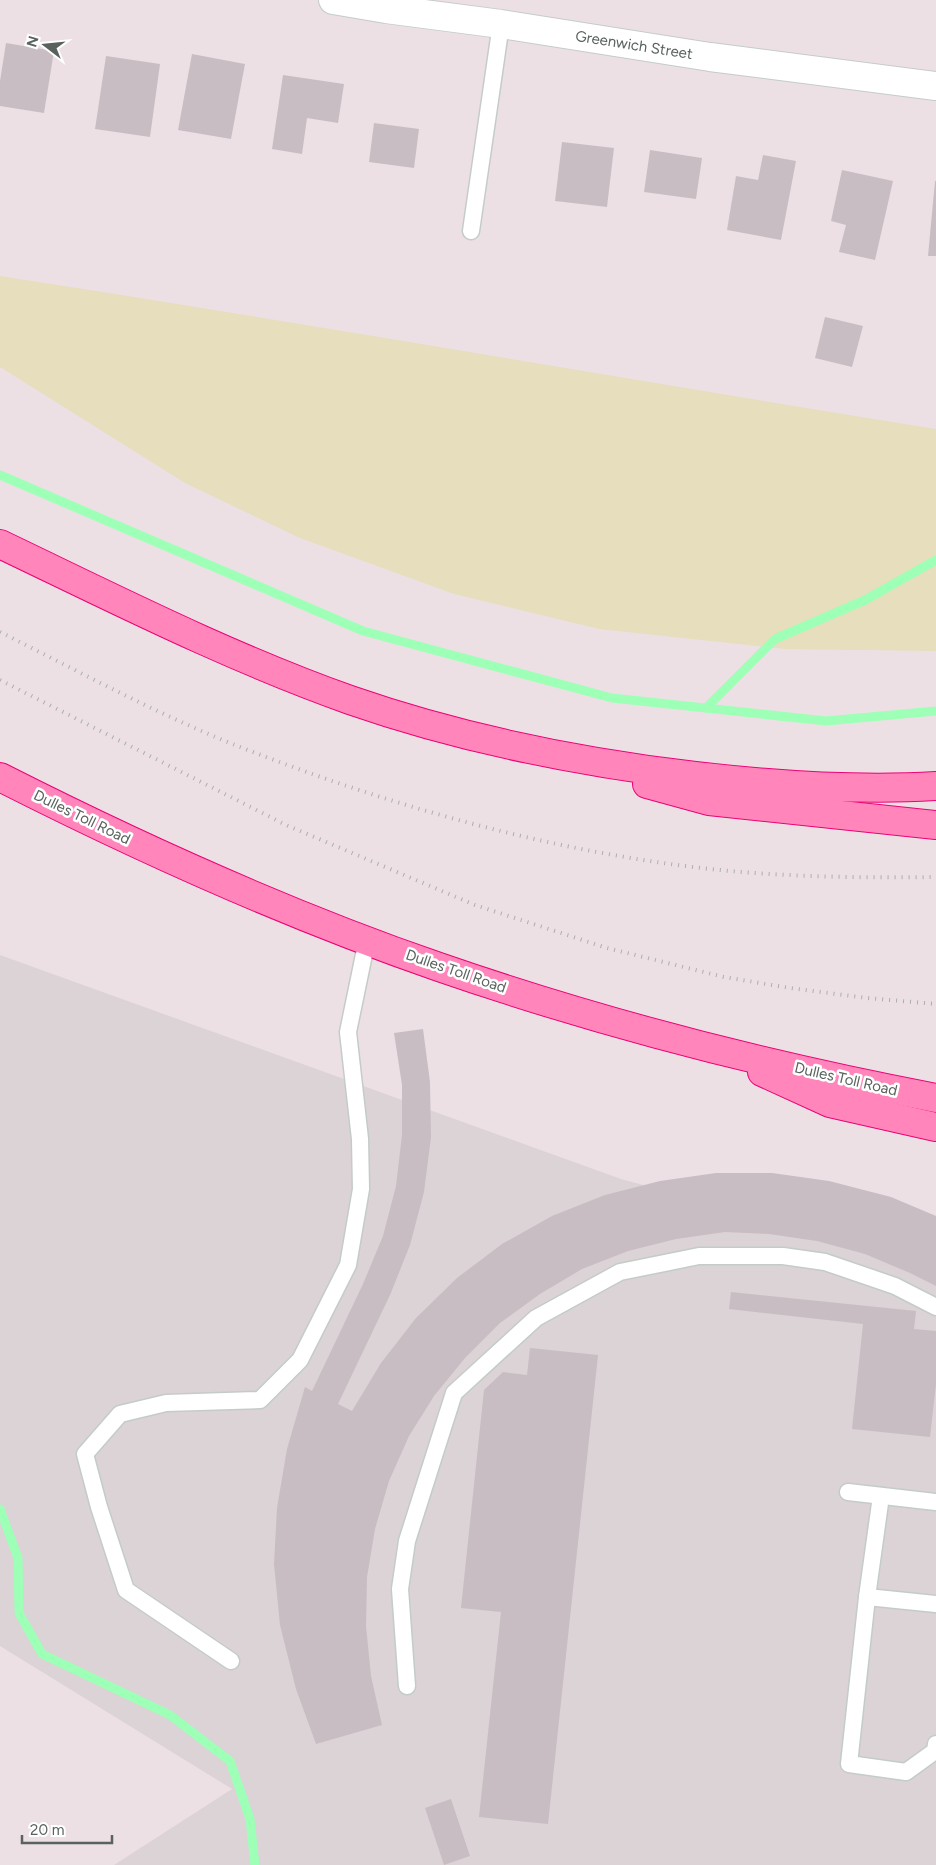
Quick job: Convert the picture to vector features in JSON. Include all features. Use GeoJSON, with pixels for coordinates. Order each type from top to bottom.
{"type":"FeatureCollection","features":[{"type":"Feature","properties":{"kind":"highway"},"geometry":{"type":"LineString","coordinates":[[0,544],[203,640],[290,677],[394,714],[709,801],[936,825]]}},
{"type":"Feature","properties":{"kind":"highway"},"geometry":{"type":"LineString","coordinates":[[510,746],[581,760],[726,780],[808,786],[936,786]]}},
{"type":"Feature","properties":{"kind":"highway","name":"Dulles Toll Road"},"geometry":{"type":"LineString","coordinates":[[0,777],[202,874],[438,967],[655,1034],[713,1049],[936,1098]]}},
{"type":"Feature","properties":{"kind":"highway"},"geometry":{"type":"LineString","coordinates":[[713,1049],[830,1103],[936,1127]]}},
{"type":"Feature","properties":{"kind":"street","name":"Greenwich Street"},"geometry":{"type":"LineString","coordinates":[[333,0],[386,9],[502,12],[710,57],[936,86]]}},
{"type":"Feature","properties":{"kind":"lane"},"geometry":{"type":"LineString","coordinates":[[471,231],[502,12]]}},
{"type":"Feature","properties":{"kind":"lane"},"geometry":{"type":"LineString","coordinates":[[231,1661],[126,1590],[99,1507],[85,1454],[120,1414],[166,1403],[260,1400],[300,1360],[348,1264],[361,1188],[360,1139],[348,1032],[367,940]]}},
{"type":"Feature","properties":{"kind":"lane"},"geometry":{"type":"LineString","coordinates":[[407,1686],[400,1588],[408,1541],[454,1393],[536,1318],[620,1272],[699,1256],[783,1256],[825,1262],[894,1286],[936,1306]]}},
{"type":"Feature","properties":{"kind":"lane"},"geometry":{"type":"LineString","coordinates":[[848,1492],[936,1502]]}},
{"type":"Feature","properties":{"kind":"lane"},"geometry":{"type":"LineString","coordinates":[[880,1496],[848,1764],[906,1772],[935,1751],[936,1744]]}},
{"type":"Feature","properties":{"kind":"lane"},"geometry":{"type":"LineString","coordinates":[[867,1597],[936,1604]]}},
{"type":"Feature","properties":{"kind":"shaded area"},"geometry":{"type":"Polygon","coordinates":[[[0,276],[936,429],[936,651],[786,649],[599,629],[454,594],[300,538],[185,483],[0,367],[0,276]]]}},
{"type":"Feature","properties":{"kind":"shaded area"},"geometry":{"type":"Polygon","coordinates":[[[0,955],[621,1179],[857,1242],[936,1249],[936,1865],[114,1865],[232,1789],[0,1646],[0,955]]]}},
{"type":"Feature","properties":{"kind":"building"},"geometry":{"type":"Polygon","coordinates":[[[6,43],[54,51],[44,113],[0,106],[0,81],[6,43]]]}},
{"type":"Feature","properties":{"kind":"building"},"geometry":{"type":"Polygon","coordinates":[[[192,54],[245,64],[231,139],[178,130],[192,54]]]}},
{"type":"Feature","properties":{"kind":"building"},"geometry":{"type":"Polygon","coordinates":[[[106,56],[160,64],[150,137],[95,129],[106,56]]]}},
{"type":"Feature","properties":{"kind":"building"},"geometry":{"type":"Polygon","coordinates":[[[283,75],[344,84],[338,123],[307,118],[302,154],[272,149],[283,75]]]}},
{"type":"Feature","properties":{"kind":"building"},"geometry":{"type":"Polygon","coordinates":[[[374,123],[419,129],[414,168],[369,162],[374,123]]]}},
{"type":"Feature","properties":{"kind":"building"},"geometry":{"type":"Polygon","coordinates":[[[562,142],[614,148],[607,207],[555,201],[562,142]]]}},
{"type":"Feature","properties":{"kind":"building"},"geometry":{"type":"Polygon","coordinates":[[[650,150],[702,158],[696,199],[644,192],[650,150]]]}},
{"type":"Feature","properties":{"kind":"building"},"geometry":{"type":"Polygon","coordinates":[[[763,155],[796,161],[781,240],[727,230],[736,176],[758,180],[763,155]]]}},
{"type":"Feature","properties":{"kind":"building"},"geometry":{"type":"Polygon","coordinates":[[[842,170],[893,181],[875,260],[839,252],[846,225],[831,221],[842,170]]]}},
{"type":"Feature","properties":{"kind":"building"},"geometry":{"type":"Polygon","coordinates":[[[935,181],[936,256],[928,256],[935,181]]]}},
{"type":"Feature","properties":{"kind":"building"},"geometry":{"type":"Polygon","coordinates":[[[825,317],[863,326],[852,367],[815,358],[825,317]]]}},
{"type":"Feature","properties":{"kind":"building"},"geometry":{"type":"Polygon","coordinates":[[[423,1029],[430,1082],[431,1137],[424,1192],[410,1245],[390,1295],[338,1404],[352,1411],[381,1363],[416,1318],[457,1278],[502,1244],[552,1216],[605,1195],[660,1181],[716,1173],[772,1173],[829,1181],[891,1197],[936,1216],[936,1286],[865,1254],[817,1241],[769,1234],[725,1232],[676,1239],[628,1251],[582,1269],[540,1294],[500,1323],[465,1358],[434,1396],[409,1436],[389,1481],[375,1529],[367,1577],[366,1626],[371,1676],[382,1725],[316,1744],[296,1689],[280,1625],[274,1564],[277,1508],[287,1449],[305,1387],[312,1391],[363,1284],[383,1236],[396,1186],[402,1135],[402,1085],[394,1033],[423,1029]]]}},
{"type":"Feature","properties":{"kind":"building"},"geometry":{"type":"Polygon","coordinates":[[[731,1292],[916,1311],[914,1329],[936,1331],[936,1384],[930,1437],[852,1429],[863,1324],[729,1309],[731,1292]]]}},
{"type":"Feature","properties":{"kind":"building"},"geometry":{"type":"Polygon","coordinates":[[[530,1348],[598,1355],[548,1824],[479,1817],[501,1612],[461,1608],[484,1390],[503,1372],[527,1375],[530,1348]]]}},
{"type":"Feature","properties":{"kind":"building"},"geometry":{"type":"Polygon","coordinates":[[[451,1799],[470,1856],[444,1865],[425,1808],[451,1799]]]}},
{"type":"Feature","properties":{"kind":"waterway"},"geometry":{"type":"LineString","coordinates":[[0,475],[363,631],[612,698],[826,721],[936,711]]}},
{"type":"Feature","properties":{"kind":"waterway"},"geometry":{"type":"LineString","coordinates":[[706,708],[775,639],[865,600],[936,560]]}},
{"type":"Feature","properties":{"kind":"waterway"},"geometry":{"type":"LineString","coordinates":[[0,1509],[18,1558],[19,1613],[42,1654],[170,1715],[230,1761],[250,1819],[255,1865]]}},
{"type":"Feature","properties":{"kind":"railway"},"geometry":{"type":"LineString","coordinates":[[0,632],[205,733],[292,767],[409,806],[469,823],[589,850],[649,861],[710,869],[766,874],[936,877]]}},
{"type":"Feature","properties":{"kind":"railway"},"geometry":{"type":"LineString","coordinates":[[0,680],[286,825],[475,905],[607,948],[724,977],[867,998],[936,1004]]}}]}
